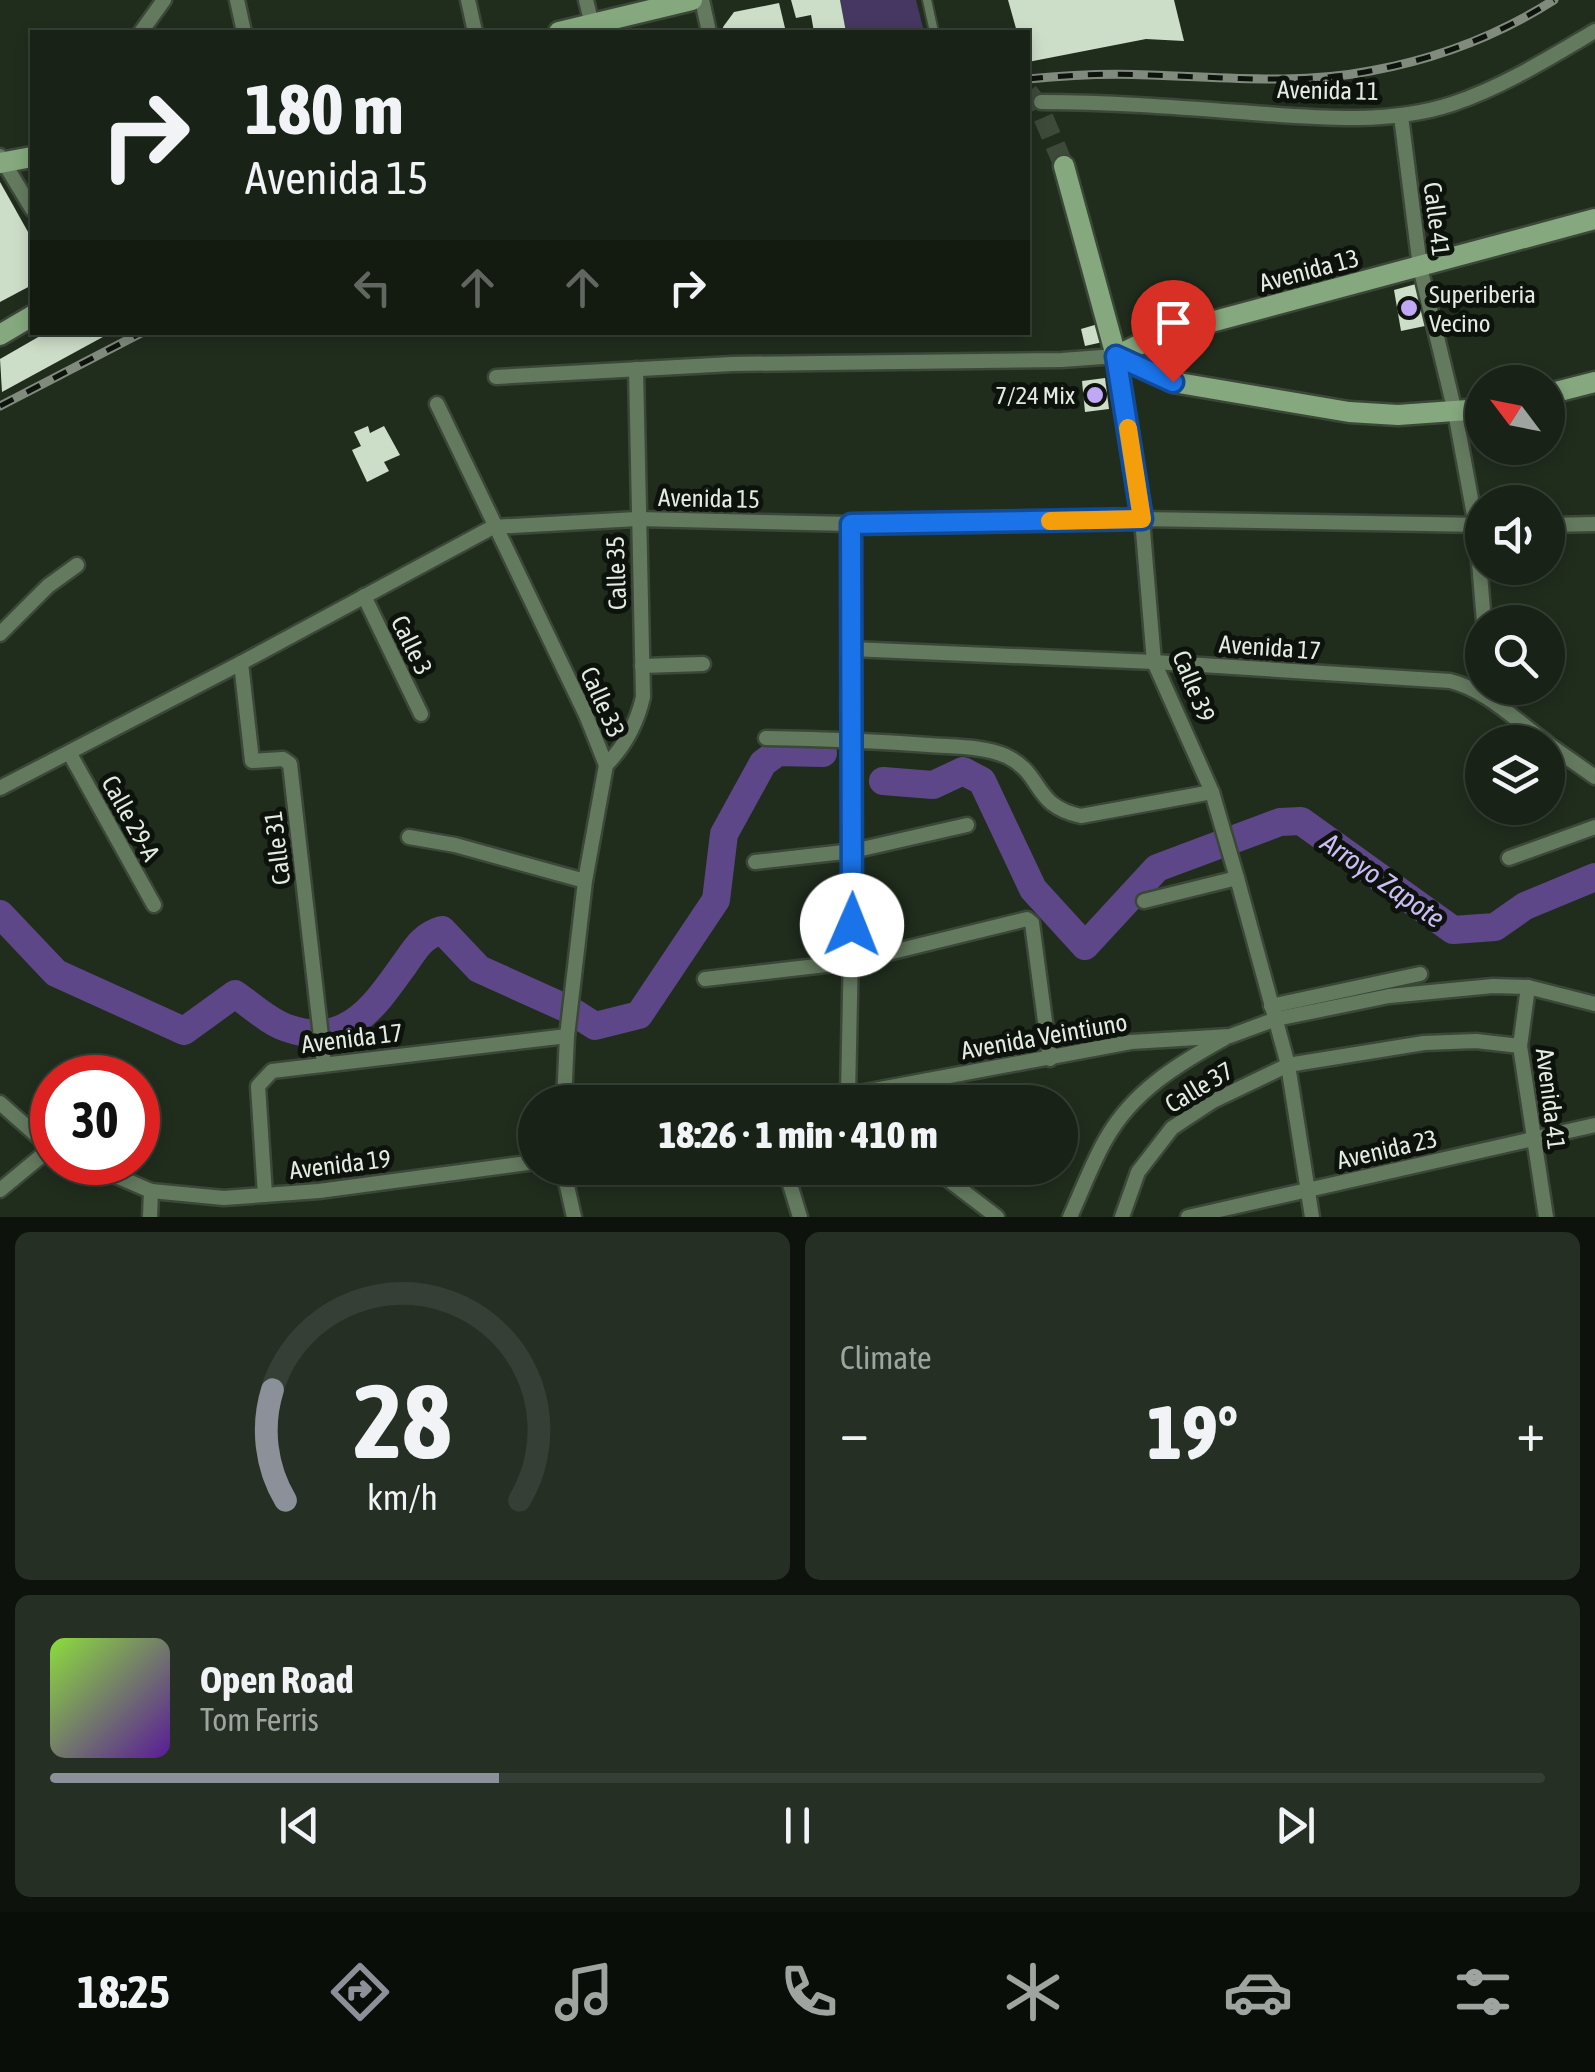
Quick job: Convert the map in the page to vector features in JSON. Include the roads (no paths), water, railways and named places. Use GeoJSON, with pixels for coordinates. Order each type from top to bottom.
{"type":"FeatureCollection","features":[{"type":"Feature","properties":{"kind":"main road"},"geometry":{"type":"LineString","coordinates":[[568,30],[692,0]]}},
{"type":"Feature","properties":{"kind":"main road"},"geometry":{"type":"LineString","coordinates":[[2,160],[30,157]]}},
{"type":"Feature","properties":{"kind":"main road","name":"Calle 39"},"geometry":{"type":"LineString","coordinates":[[1064,166],[1116,356]]}},
{"type":"Feature","properties":{"kind":"main road","name":"Avenida 13"},"geometry":{"type":"LineString","coordinates":[[1116,356],[1155,337],[1595,219]]}},
{"type":"Feature","properties":{"kind":"main road"},"geometry":{"type":"LineString","coordinates":[[0,335],[30,317]]}},
{"type":"Feature","properties":{"kind":"main road"},"geometry":{"type":"LineString","coordinates":[[1116,356],[1173,382],[1329,409],[1398,415],[1465,411]]}},
{"type":"Feature","properties":{"kind":"main road"},"geometry":{"type":"LineString","coordinates":[[1565,390],[1595,382]]}},
{"type":"Feature","properties":{"kind":"street"},"geometry":{"type":"LineString","coordinates":[[142,30],[164,0]]}},
{"type":"Feature","properties":{"kind":"street"},"geometry":{"type":"LineString","coordinates":[[237,0],[244,30]]}},
{"type":"Feature","properties":{"kind":"street"},"geometry":{"type":"LineString","coordinates":[[468,0],[475,30]]}},
{"type":"Feature","properties":{"kind":"street"},"geometry":{"type":"LineString","coordinates":[[586,0],[592,25]]}},
{"type":"Feature","properties":{"kind":"street"},"geometry":{"type":"LineString","coordinates":[[702,0],[709,30]]}},
{"type":"Feature","properties":{"kind":"street","name":"Avenida 11"},"geometry":{"type":"LineString","coordinates":[[1041,102],[1345,118],[1401,116],[1452,104],[1492,88],[1595,31]]}},
{"type":"Feature","properties":{"kind":"street","name":"Calle 41"},"geometry":{"type":"LineString","coordinates":[[1401,116],[1420,267],[1470,485]]}},
{"type":"Feature","properties":{"kind":"street"},"geometry":{"type":"LineString","coordinates":[[2,160],[30,206]]}},
{"type":"Feature","properties":{"kind":"street","name":"Avenida 13"},"geometry":{"type":"LineString","coordinates":[[496,377],[732,364],[1116,356]]}},
{"type":"Feature","properties":{"kind":"street","name":"Calle 39"},"geometry":{"type":"LineString","coordinates":[[1116,356],[1142,519],[1154,662],[1212,792],[1237,878],[1288,1065],[1312,1217]]}},
{"type":"Feature","properties":{"kind":"street","name":"Calle 35"},"geometry":{"type":"LineString","coordinates":[[606,765],[620,752],[639,712],[642,666],[636,369]]}},
{"type":"Feature","properties":{"kind":"street","name":"Calle 33"},"geometry":{"type":"LineString","coordinates":[[437,404],[586,715],[606,765],[584,881],[565,1085]]}},
{"type":"Feature","properties":{"kind":"street","name":"Avenida 15"},"geometry":{"type":"LineString","coordinates":[[0,788],[241,664],[493,526],[637,519],[851,524],[1142,519],[1465,526]]}},
{"type":"Feature","properties":{"kind":"street"},"geometry":{"type":"LineString","coordinates":[[848,1085],[853,851],[851,524]]}},
{"type":"Feature","properties":{"kind":"street"},"geometry":{"type":"LineString","coordinates":[[1565,524],[1595,524]]}},
{"type":"Feature","properties":{"kind":"street"},"geometry":{"type":"LineString","coordinates":[[0,634],[48,586],[77,564]]}},
{"type":"Feature","properties":{"kind":"street","name":"Calle 3"},"geometry":{"type":"LineString","coordinates":[[364,596],[420,714]]}},
{"type":"Feature","properties":{"kind":"street","name":"Avenida 17"},"geometry":{"type":"LineString","coordinates":[[851,649],[1154,662],[1465,685]]}},
{"type":"Feature","properties":{"kind":"street","name":"Calle 31"},"geometry":{"type":"LineString","coordinates":[[241,664],[252,761],[282,759],[290,764],[324,1063]]}},
{"type":"Feature","properties":{"kind":"street"},"geometry":{"type":"LineString","coordinates":[[642,666],[703,664]]}},
{"type":"Feature","properties":{"kind":"street","name":"Avenida 17"},"geometry":{"type":"LineString","coordinates":[[1504,705],[1526,725]]}},
{"type":"Feature","properties":{"kind":"street"},"geometry":{"type":"LineString","coordinates":[[766,738],[852,739],[990,750],[1028,769],[1042,798],[1060,812],[1081,816],[1212,792]]}},
{"type":"Feature","properties":{"kind":"street","name":"Calle 29-A"},"geometry":{"type":"LineString","coordinates":[[70,754],[154,904]]}},
{"type":"Feature","properties":{"kind":"street","name":"Avenida 17"},"geometry":{"type":"LineString","coordinates":[[1565,756],[1595,777]]}},
{"type":"Feature","properties":{"kind":"street"},"geometry":{"type":"LineString","coordinates":[[755,862],[853,851],[967,825]]}},
{"type":"Feature","properties":{"kind":"street"},"geometry":{"type":"LineString","coordinates":[[1509,858],[1595,827]]}},
{"type":"Feature","properties":{"kind":"street"},"geometry":{"type":"LineString","coordinates":[[409,837],[455,845],[584,881]]}},
{"type":"Feature","properties":{"kind":"street"},"geometry":{"type":"LineString","coordinates":[[1144,902],[1237,878]]}},
{"type":"Feature","properties":{"kind":"street"},"geometry":{"type":"LineString","coordinates":[[705,979],[851,962],[1030,920],[1050,1058]]}},
{"type":"Feature","properties":{"kind":"street"},"geometry":{"type":"LineString","coordinates":[[1273,1012],[1420,974]]}},
{"type":"Feature","properties":{"kind":"street"},"geometry":{"type":"LineString","coordinates":[[1273,1012],[1494,986],[1528,987],[1595,1004]]}},
{"type":"Feature","properties":{"kind":"street","name":"Avenida 41"},"geometry":{"type":"LineString","coordinates":[[1528,987],[1520,1046],[1546,1217]]}},
{"type":"Feature","properties":{"kind":"street","name":"Avenida Veintiuno"},"geometry":{"type":"LineString","coordinates":[[898,1085],[1132,1042],[1230,1036],[1273,1012]]}},
{"type":"Feature","properties":{"kind":"street","name":"Avenida 17"},"geometry":{"type":"LineString","coordinates":[[265,1194],[258,1086],[272,1071],[568,1036]]}},
{"type":"Feature","properties":{"kind":"street"},"geometry":{"type":"LineString","coordinates":[[1070,1217],[1106,1140],[1132,1104],[1153,1082],[1230,1036]]}},
{"type":"Feature","properties":{"kind":"street"},"geometry":{"type":"LineString","coordinates":[[1288,1065],[1424,1043],[1476,1041],[1520,1046]]}},
{"type":"Feature","properties":{"kind":"street","name":"Calle 37"},"geometry":{"type":"LineString","coordinates":[[1122,1217],[1138,1172],[1172,1128],[1214,1101],[1288,1065]]}},
{"type":"Feature","properties":{"kind":"street"},"geometry":{"type":"LineString","coordinates":[[0,1102],[30,1129]]}},
{"type":"Feature","properties":{"kind":"street","name":"Avenida 23"},"geometry":{"type":"LineString","coordinates":[[1188,1217],[1595,1125]]}},
{"type":"Feature","properties":{"kind":"street","name":"Avenida 19"},"geometry":{"type":"LineString","coordinates":[[136,1185],[150,1191],[224,1198],[318,1192],[518,1164]]}},
{"type":"Feature","properties":{"kind":"street"},"geometry":{"type":"LineString","coordinates":[[0,1190],[30,1166]]}},
{"type":"Feature","properties":{"kind":"street"},"geometry":{"type":"LineString","coordinates":[[567,1185],[574,1217]]}},
{"type":"Feature","properties":{"kind":"street"},"geometry":{"type":"LineString","coordinates":[[790,1185],[800,1217]]}},
{"type":"Feature","properties":{"kind":"street"},"geometry":{"type":"LineString","coordinates":[[955,1185],[997,1217]]}},
{"type":"Feature","properties":{"kind":"street"},"geometry":{"type":"LineString","coordinates":[[150,1191],[150,1217]]}},
{"type":"Feature","properties":{"kind":"lane"},"geometry":{"type":"LineString","coordinates":[[927,0],[934,30]]}},
{"type":"Feature","properties":{"kind":"waterway","name":"Arroyo Zapote"},"geometry":{"type":"LineString","coordinates":[[0,914],[56,973],[184,1031],[235,994],[287,1028],[308,1033],[342,1028],[381,996],[420,943],[442,930],[479,969],[570,1010],[595,1026],[639,1015],[716,900],[724,834],[763,763],[778,752],[823,753]]}},
{"type":"Feature","properties":{"kind":"waterway","name":"Arroyo Zapote"},"geometry":{"type":"LineString","coordinates":[[883,781],[933,785],[963,771],[982,781],[1033,889],[1085,946],[1157,868],[1280,822],[1301,821],[1453,930],[1495,927],[1525,906],[1595,877]]}},
{"type":"Feature","properties":{"kind":"tunnel"},"geometry":{"type":"LineString","coordinates":[[1030,95],[1064,166]]}},
{"type":"Feature","properties":{"kind":"railway"},"geometry":{"type":"LineString","coordinates":[[1030,79],[1103,74],[1260,79],[1343,75],[1443,52],[1489,35],[1554,0]]}},
{"type":"Feature","properties":{"kind":"railway"},"geometry":{"type":"LineString","coordinates":[[0,406],[137,335]]}},
{"type":"Feature","properties":{"kind":"place","name":"Superiberia Vecino"},"geometry":{"type":"Point","coordinates":[1409,308]}},
{"type":"Feature","properties":{"kind":"place","name":"7/24 Mix"},"geometry":{"type":"Point","coordinates":[1095,395]}}]}
